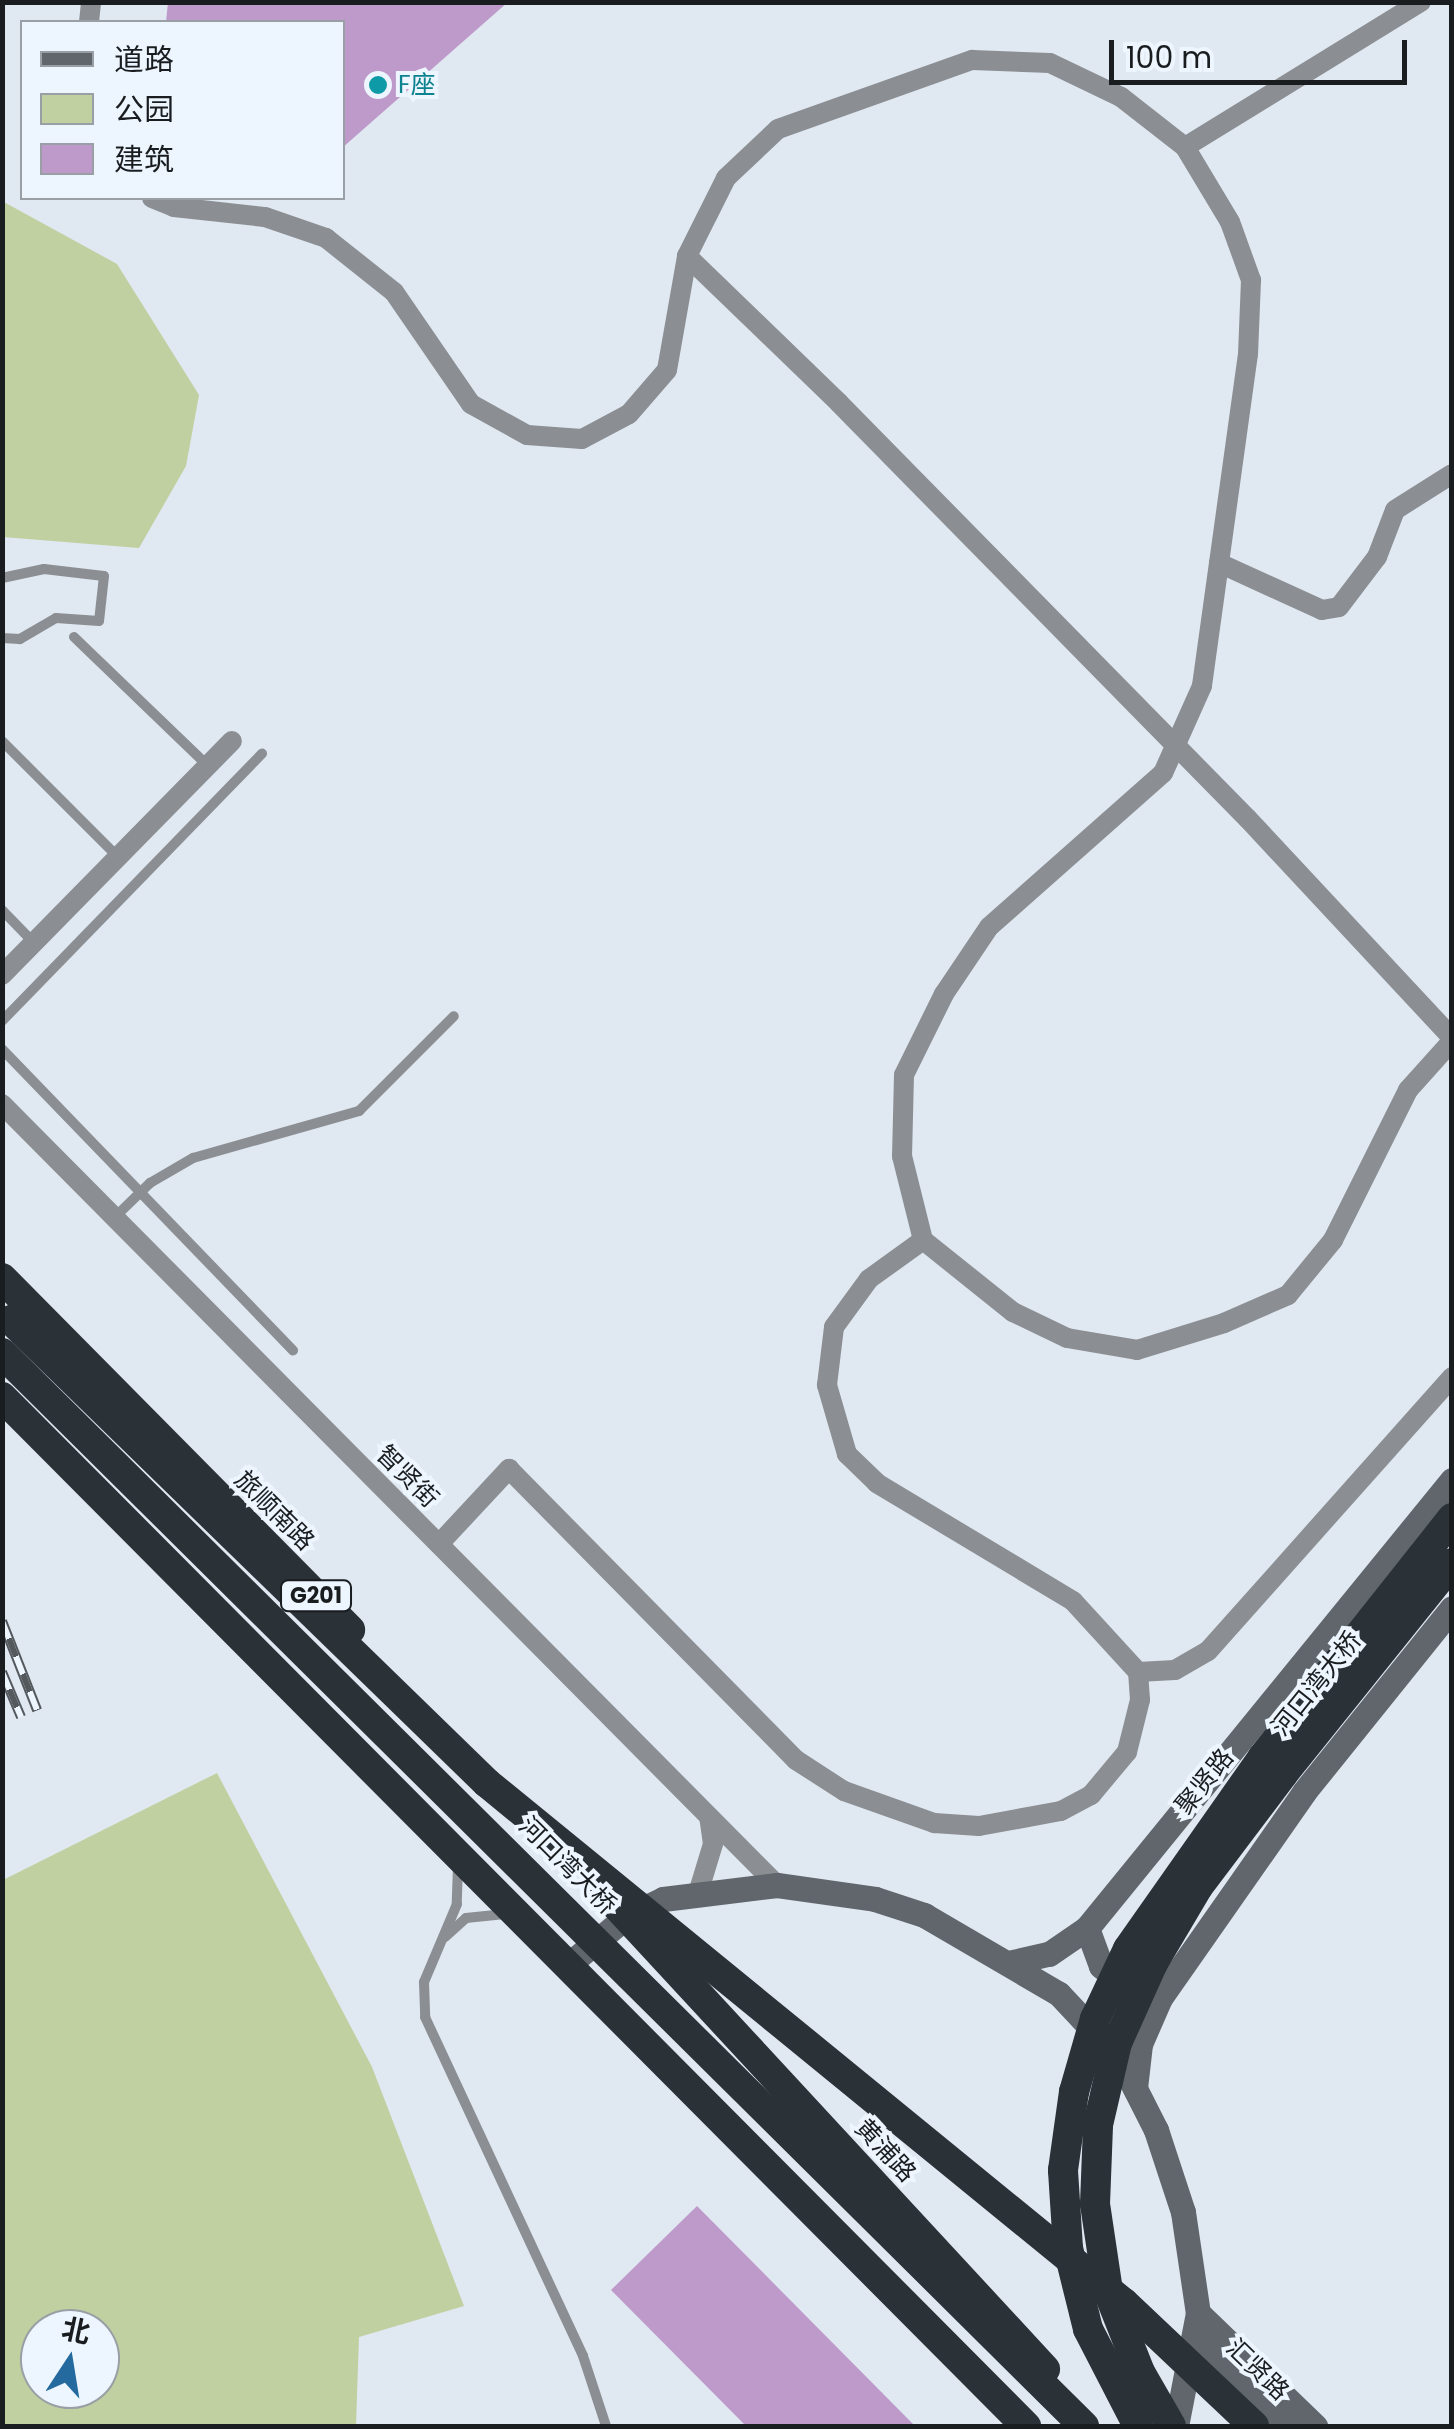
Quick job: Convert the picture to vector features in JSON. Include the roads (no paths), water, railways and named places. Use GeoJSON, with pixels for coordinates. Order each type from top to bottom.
{"type":"FeatureCollection","features":[{"type":"Feature","properties":{"kind":"highway","name":"旅顺南路"},"geometry":{"type":"LineString","coordinates":[[2,1278],[627,1916]]}},
{"type":"Feature","properties":{"kind":"highway","name":"河口湾大桥"},"geometry":{"type":"LineString","coordinates":[[7,1316],[487,1782],[1096,2280],[1254,2426]]}},
{"type":"Feature","properties":{"kind":"highway","name":"河口湾大桥"},"geometry":{"type":"LineString","coordinates":[[2,1353],[1084,2426]]}},
{"type":"Feature","properties":{"kind":"highway"},"geometry":{"type":"LineString","coordinates":[[2,1397],[1026,2426]]}},
{"type":"Feature","properties":{"kind":"highway","name":"河口湾大桥"},"geometry":{"type":"LineString","coordinates":[[1138,2426],[1095,2347],[1070,2262],[1064,2170],[1074,2092],[1096,2019],[1128,1950],[1441,1553],[1452,1518]]}},
{"type":"Feature","properties":{"kind":"highway","name":"河口湾大桥"},"geometry":{"type":"LineString","coordinates":[[1173,2426],[1140,2372],[1108,2291],[1095,2204],[1098,2126],[1117,2044],[1153,1963],[1273,1766]]}},
{"type":"Feature","properties":{"kind":"highway","name":"黄浦路"},"geometry":{"type":"LineString","coordinates":[[627,1916],[1098,2426]]}},
{"type":"Feature","properties":{"kind":"main road","name":"聚贤路"},"geometry":{"type":"LineString","coordinates":[[1013,1962],[1049,1954],[1087,1928],[1452,1480]]}},
{"type":"Feature","properties":{"kind":"main road"},"geometry":{"type":"LineString","coordinates":[[1135,2088],[1140,2044],[1160,1998],[1304,1792],[1452,1608]]}},
{"type":"Feature","properties":{"kind":"main road"},"geometry":{"type":"LineString","coordinates":[[568,1965],[627,1916],[700,1890],[776,1885],[891,1904],[1013,1962],[1100,2031],[1135,2088],[1183,2212],[1197,2326],[1173,2426]]}},
{"type":"Feature","properties":{"kind":"main road"},"geometry":{"type":"LineString","coordinates":[[1087,1928],[1101,1966],[1134,1992],[1160,1998]]}},
{"type":"Feature","properties":{"kind":"main road","name":"汇贤路"},"geometry":{"type":"LineString","coordinates":[[1197,2326],[1288,2426]]}},
{"type":"Feature","properties":{"kind":"main road","name":"汇贤路"},"geometry":{"type":"LineString","coordinates":[[1197,2326],[1315,2426]]}},
{"type":"Feature","properties":{"kind":"street"},"geometry":{"type":"LineString","coordinates":[[1184,147],[1421,2]]}},
{"type":"Feature","properties":{"kind":"street"},"geometry":{"type":"LineString","coordinates":[[157,200],[174,207],[266,217],[326,238],[394,292],[471,404],[527,435],[582,440],[629,414],[667,370],[687,256],[726,178],[778,129],[972,60],[1050,63],[1121,98],[1184,147],[1230,222],[1251,280],[1202,686],[1163,773],[989,927],[944,994],[904,1075],[902,1156],[923,1240],[1013,1312],[1066,1338],[1137,1350],[1224,1323],[1288,1294],[1333,1240],[1408,1090],[1452,1040],[1248,819],[839,403],[687,256]]}},
{"type":"Feature","properties":{"kind":"street"},"geometry":{"type":"LineString","coordinates":[[1219,563],[1322,610],[1339,607],[1376,557],[1395,510],[1452,474]]}},
{"type":"Feature","properties":{"kind":"street"},"geometry":{"type":"LineString","coordinates":[[2,975],[232,741]]}},
{"type":"Feature","properties":{"kind":"street","name":"智贤街"},"geometry":{"type":"LineString","coordinates":[[2,1104],[776,1885]]}},
{"type":"Feature","properties":{"kind":"street"},"geometry":{"type":"LineString","coordinates":[[439,1544],[509,1468],[796,1760],[844,1791],[934,1822],[1020,1823],[1091,1794],[1126,1752],[1140,1700],[1138,1672],[1073,1601],[878,1483],[847,1454],[827,1385],[834,1328],[869,1279],[923,1240]]}},
{"type":"Feature","properties":{"kind":"street"},"geometry":{"type":"LineString","coordinates":[[1138,1672],[1175,1670],[1208,1651],[1452,1378]]}},
{"type":"Feature","properties":{"kind":"street"},"geometry":{"type":"LineString","coordinates":[[700,1890],[712,1844],[709,1817]]}},
{"type":"Feature","properties":{"kind":"lane"},"geometry":{"type":"LineString","coordinates":[[2,578],[44,569],[104,576],[99,621],[56,618],[20,639],[2,638]]}},
{"type":"Feature","properties":{"kind":"lane"},"geometry":{"type":"LineString","coordinates":[[74,637],[208,766]]}},
{"type":"Feature","properties":{"kind":"lane"},"geometry":{"type":"LineString","coordinates":[[2,741],[118,857]]}},
{"type":"Feature","properties":{"kind":"lane"},"geometry":{"type":"LineString","coordinates":[[2,1020],[262,754]]}},
{"type":"Feature","properties":{"kind":"lane"},"geometry":{"type":"LineString","coordinates":[[2,910],[34,943]]}},
{"type":"Feature","properties":{"kind":"lane"},"geometry":{"type":"LineString","coordinates":[[115,1217],[141,1192],[193,1158],[359,1111],[454,1016]]}},
{"type":"Feature","properties":{"kind":"lane"},"geometry":{"type":"LineString","coordinates":[[2,1049],[293,1350]]}},
{"type":"Feature","properties":{"kind":"lane"},"geometry":{"type":"LineString","coordinates":[[452,1851],[460,1888],[424,1982],[425,2017],[584,2356],[606,2426]]}},
{"type":"Feature","properties":{"kind":"lane"},"geometry":{"type":"LineString","coordinates":[[438,1946],[466,1918],[497,1912],[518,1917]]}},
{"type":"Feature","properties":{"kind":"railway"},"geometry":{"type":"LineString","coordinates":[[2,1621],[37,1710]]}},
{"type":"Feature","properties":{"kind":"railway"},"geometry":{"type":"LineString","coordinates":[[2,1672],[21,1717]]}},
{"type":"Feature","properties":{"kind":"place","name":"F座"},"geometry":{"type":"Point","coordinates":[378,85]}}]}
